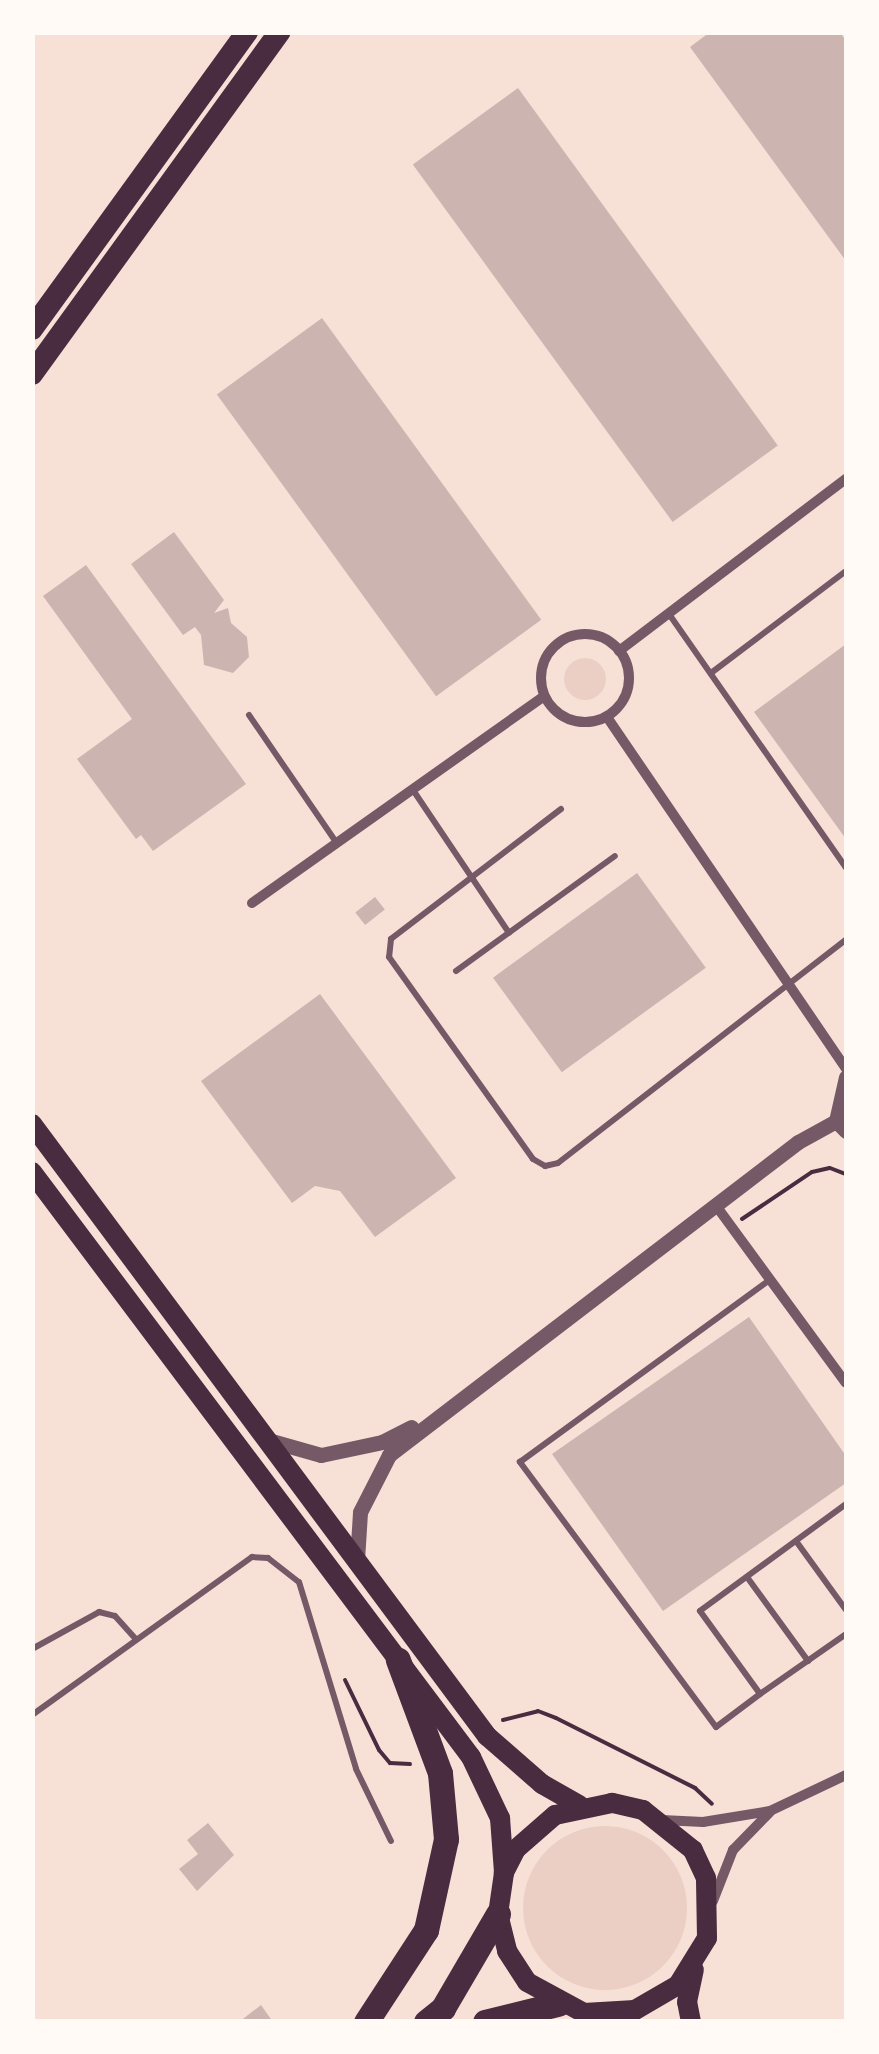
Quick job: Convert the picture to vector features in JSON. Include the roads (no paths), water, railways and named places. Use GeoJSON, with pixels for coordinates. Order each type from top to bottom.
{"type":"FeatureCollection","features":[{"type":"Feature","properties":{"kind":"highway"},"geometry":{"type":"LineString","coordinates":[[32,329],[247,32]]}},
{"type":"Feature","properties":{"kind":"highway"},"geometry":{"type":"LineString","coordinates":[[32,374],[280,32]]}},
{"type":"Feature","properties":{"kind":"highway"},"geometry":{"type":"LineString","coordinates":[[366,2022],[426,1930],[446,1839],[440,1773],[398,1660]]}},
{"type":"Feature","properties":{"kind":"highway"},"geometry":{"type":"LineString","coordinates":[[426,2022],[443,2008],[498,1914]]}},
{"type":"Feature","properties":{"kind":"highway"},"geometry":{"type":"LineString","coordinates":[[485,2022],[558,2004]]}},
{"type":"Feature","properties":{"kind":"main road"},"geometry":{"type":"LineString","coordinates":[[32,1124],[487,1736],[542,1784],[579,1805]]}},
{"type":"Feature","properties":{"kind":"main road"},"geometry":{"type":"LineString","coordinates":[[32,1172],[471,1757],[500,1818],[504,1872],[498,1914],[507,1951],[528,1982],[558,2004],[616,2018],[658,2000],[694,1966]]}},
{"type":"Feature","properties":{"kind":"main road"},"geometry":{"type":"LineString","coordinates":[[504,1872],[534,1830],[579,1805],[612,1803],[660,1819],[694,1850],[711,1908],[686,2002],[691,2022]]}},
{"type":"Feature","properties":{"kind":"street"},"geometry":{"type":"LineString","coordinates":[[619,651],[846,479]]}},
{"type":"Feature","properties":{"kind":"street"},"geometry":{"type":"LineString","coordinates":[[596,636],[619,651],[629,679],[619,707],[607,717],[564,718],[544,696],[542,668],[556,645],[596,636]]}},
{"type":"Feature","properties":{"kind":"street"},"geometry":{"type":"LineString","coordinates":[[252,903],[544,696]]}},
{"type":"Feature","properties":{"kind":"street"},"geometry":{"type":"LineString","coordinates":[[607,717],[792,981],[846,1069]]}},
{"type":"Feature","properties":{"kind":"street"},"geometry":{"type":"LineString","coordinates":[[357,1560],[360,1512],[371,1481],[428,1419],[716,1207],[841,1126],[846,1077]]}},
{"type":"Feature","properties":{"kind":"street"},"geometry":{"type":"LineString","coordinates":[[716,1207],[846,1384]]}},
{"type":"Feature","properties":{"kind":"street"},"geometry":{"type":"LineString","coordinates":[[268,1440],[320,1455],[352,1451],[428,1419]]}},
{"type":"Feature","properties":{"kind":"street"},"geometry":{"type":"LineString","coordinates":[[660,1819],[703,1822],[770,1811],[846,1775]]}},
{"type":"Feature","properties":{"kind":"street"},"geometry":{"type":"LineString","coordinates":[[711,1908],[734,1850],[770,1811]]}},
{"type":"Feature","properties":{"kind":"lane"},"geometry":{"type":"LineString","coordinates":[[711,673],[846,570]]}},
{"type":"Feature","properties":{"kind":"lane"},"geometry":{"type":"LineString","coordinates":[[669,613],[846,868]]}},
{"type":"Feature","properties":{"kind":"lane"},"geometry":{"type":"LineString","coordinates":[[250,715],[337,843]]}},
{"type":"Feature","properties":{"kind":"lane"},"geometry":{"type":"LineString","coordinates":[[412,789],[509,932]]}},
{"type":"Feature","properties":{"kind":"lane"},"geometry":{"type":"LineString","coordinates":[[560,809],[392,939],[389,957],[533,1159],[545,1166],[558,1163],[846,940]]}},
{"type":"Feature","properties":{"kind":"lane"},"geometry":{"type":"LineString","coordinates":[[456,971],[615,856]]}},
{"type":"Feature","properties":{"kind":"lane"},"geometry":{"type":"LineString","coordinates":[[770,1280],[520,1462],[716,1727],[846,1634]]}},
{"type":"Feature","properties":{"kind":"lane"},"geometry":{"type":"LineString","coordinates":[[760,1694],[700,1611],[845,1509]]}},
{"type":"Feature","properties":{"kind":"lane"},"geometry":{"type":"LineString","coordinates":[[796,1541],[846,1610]]}},
{"type":"Feature","properties":{"kind":"lane"},"geometry":{"type":"LineString","coordinates":[[32,1714],[252,1557],[286,1568],[299,1582],[356,1769],[391,1841]]}},
{"type":"Feature","properties":{"kind":"lane"},"geometry":{"type":"LineString","coordinates":[[747,1577],[808,1661]]}},
{"type":"Feature","properties":{"kind":"lane"},"geometry":{"type":"LineString","coordinates":[[32,1649],[99,1612],[116,1616],[136,1639]]}}]}
